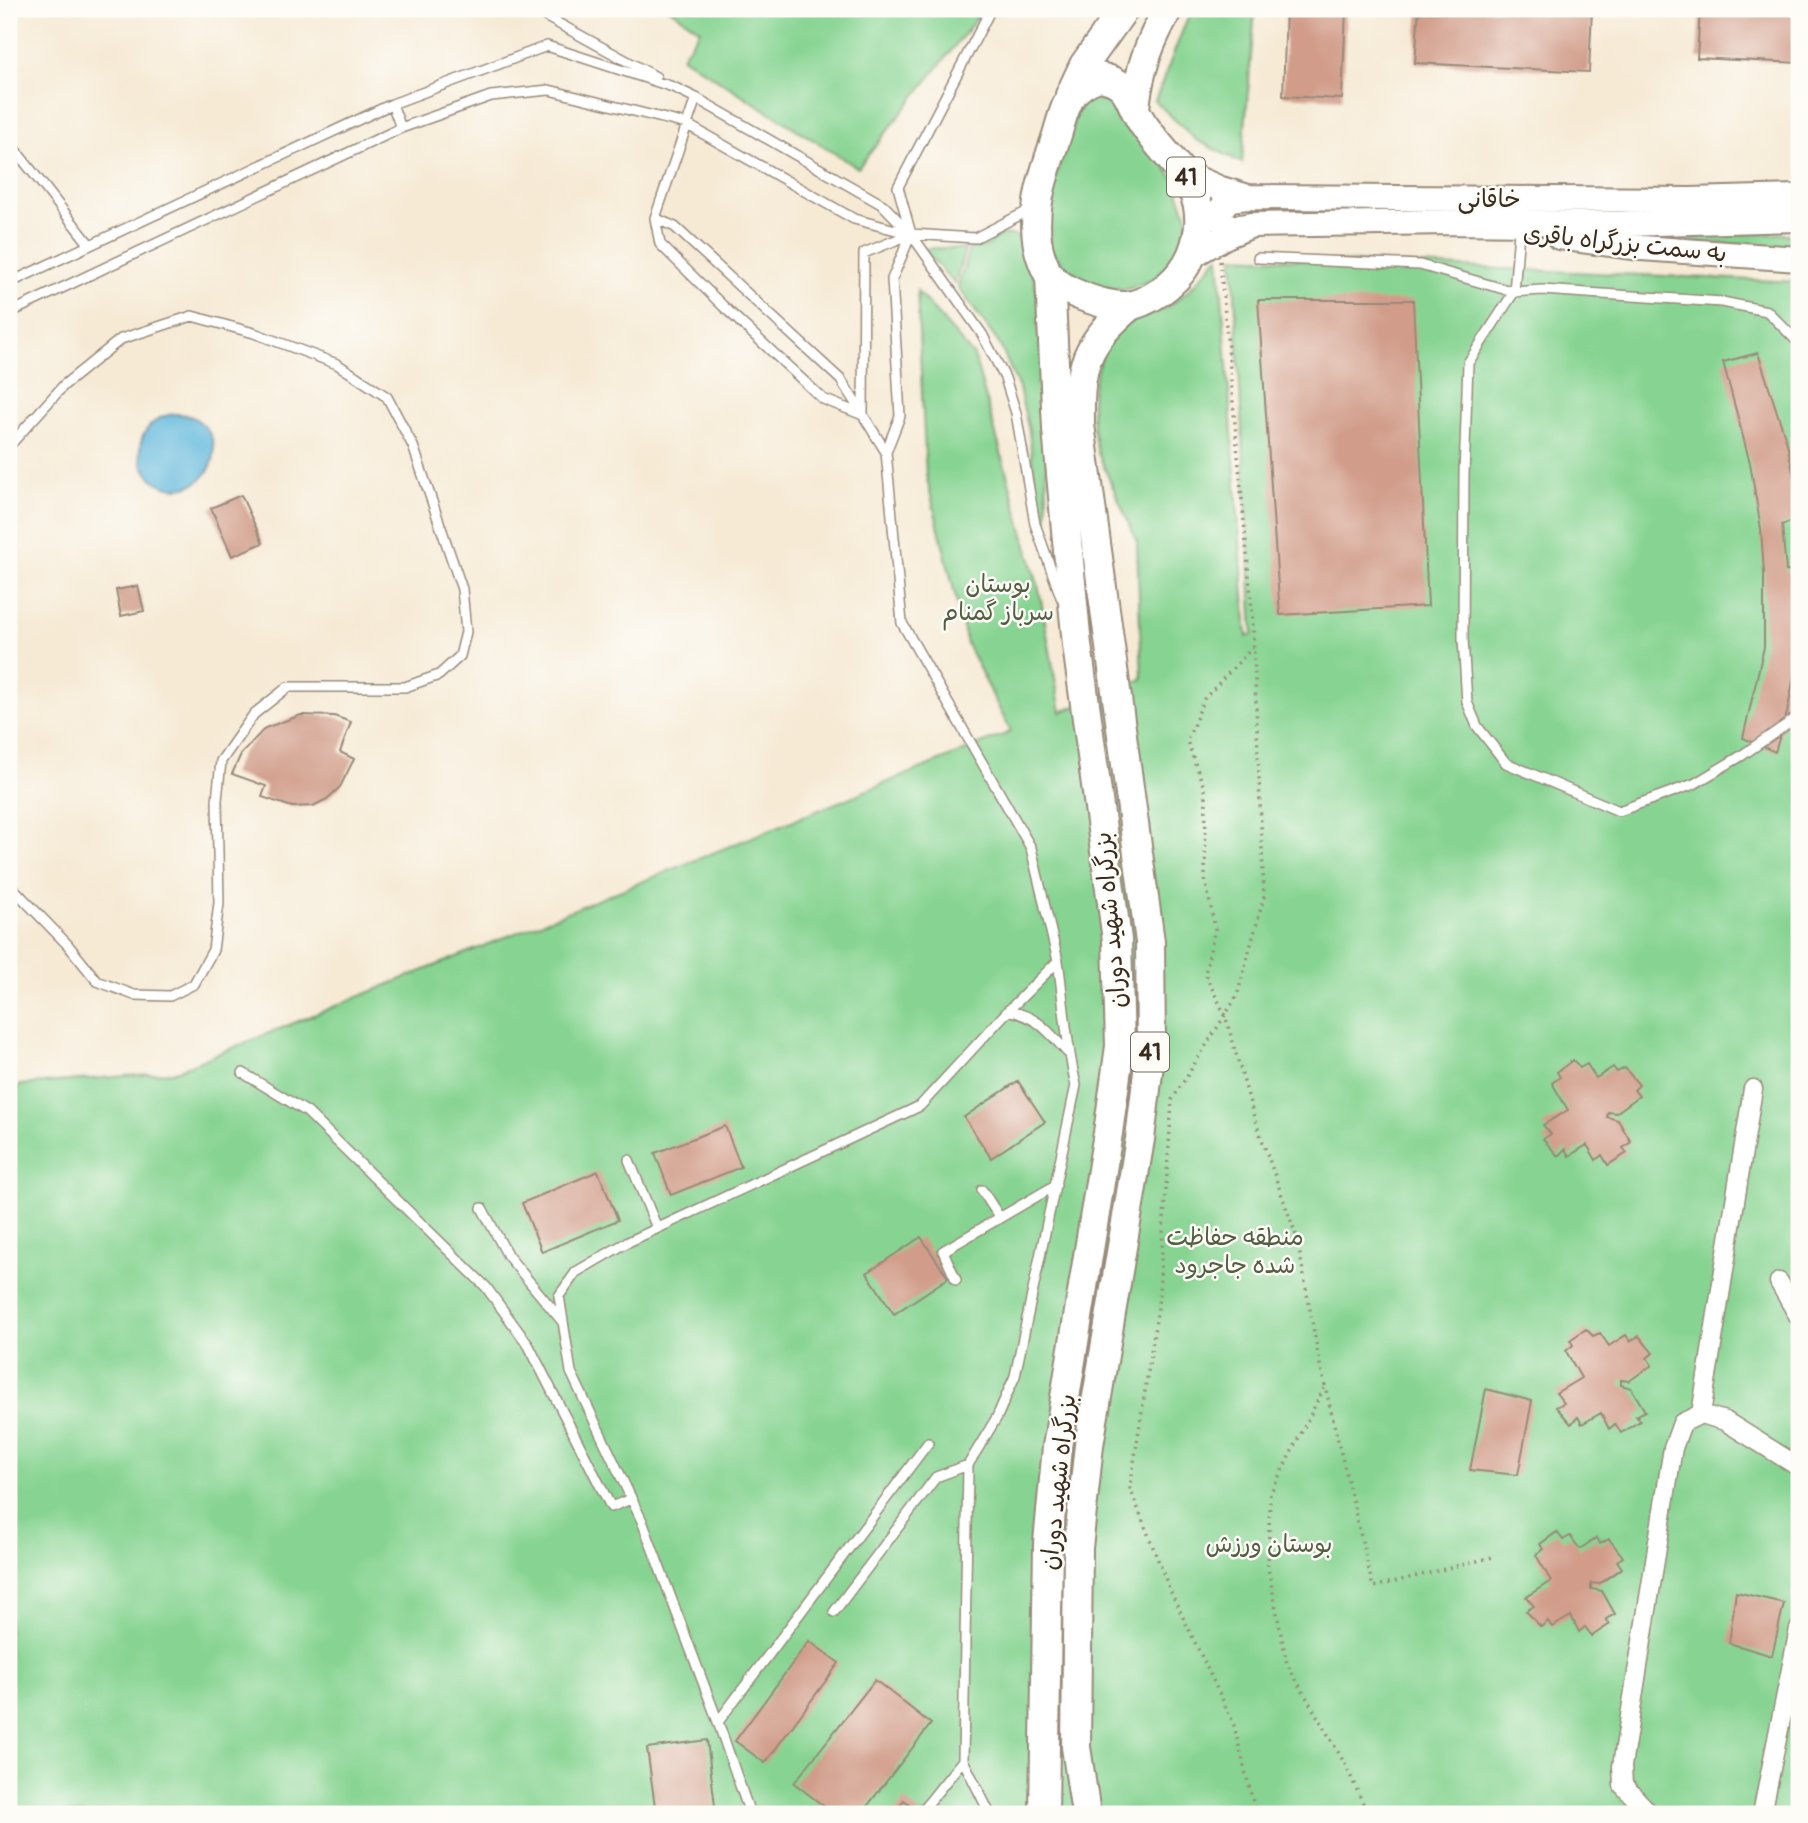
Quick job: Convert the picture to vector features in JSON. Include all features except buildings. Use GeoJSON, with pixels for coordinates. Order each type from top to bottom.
{"type":"FeatureCollection","features":[{"type":"Feature","properties":{"kind":"highway","name":"41"},"geometry":{"type":"LineString","coordinates":[[1050,276],[1037,239],[1037,206],[1069,98],[1084,65],[1124,9]]}},
{"type":"Feature","properties":{"kind":"highway"},"geometry":{"type":"LineString","coordinates":[[1135,108],[1139,74],[1153,37],[1168,9]]}},
{"type":"Feature","properties":{"kind":"highway","name":"41"},"geometry":{"type":"LineString","coordinates":[[1069,98],[1086,81],[1099,78],[1111,79],[1123,86],[1143,123],[1184,173],[1194,192],[1198,214],[1197,236],[1191,256],[1178,275],[1162,290],[1130,306]]}},
{"type":"Feature","properties":{"kind":"highway"},"geometry":{"type":"LineString","coordinates":[[1050,276],[1066,288],[1100,303],[1130,306]]}},
{"type":"Feature","properties":{"kind":"highway","name":"بزرگراه شهید دوران"},"geometry":{"type":"LineString","coordinates":[[1044,1814],[1048,1543],[1057,1447],[1120,1046],[1117,940],[1077,645],[1057,429],[1050,276]]}},
{"type":"Feature","properties":{"kind":"highway","name":"بزرگراه شهید دوران"},"geometry":{"type":"LineString","coordinates":[[1086,1814],[1076,1747],[1078,1548],[1089,1445],[1140,1139],[1151,1047],[1150,942],[1080,425],[1080,389],[1092,345],[1102,331],[1130,306]]}},
{"type":"Feature","properties":{"kind":"main road","name":"خاقانی"},"geometry":{"type":"LineString","coordinates":[[1184,173],[1248,197],[1690,200],[1799,197]]}},
{"type":"Feature","properties":{"kind":"main road"},"geometry":{"type":"LineString","coordinates":[[1248,197],[1229,199],[1222,208],[1220,219],[1227,227],[1234,229],[1252,225]]}},
{"type":"Feature","properties":{"kind":"main road","name":"خاقانی"},"geometry":{"type":"LineString","coordinates":[[1191,256],[1252,225],[1451,222],[1621,224],[1799,219]]}},
{"type":"Feature","properties":{"kind":"main road","name":"به سمت بزرگراه باقری"},"geometry":{"type":"LineString","coordinates":[[1451,222],[1641,248],[1799,259]]}},
{"type":"Feature","properties":{"kind":"street"},"geometry":{"type":"LineString","coordinates":[[1701,1414],[1753,1089]]}},
{"type":"Feature","properties":{"kind":"street"},"geometry":{"type":"LineString","coordinates":[[1779,1282],[1799,1317]]}},
{"type":"Feature","properties":{"kind":"street"},"geometry":{"type":"LineString","coordinates":[[1650,1814],[1623,1785],[1622,1766],[1673,1448],[1682,1423],[1701,1414],[1725,1421],[1799,1467]]}},
{"type":"Feature","properties":{"kind":"street"},"geometry":{"type":"LineString","coordinates":[[1762,1814],[1799,1629]]}},
{"type":"Feature","properties":{"kind":"lane"},"geometry":{"type":"LineString","coordinates":[[538,9],[543,15],[883,205],[911,234],[982,334],[1005,378],[1016,413],[1035,524],[1077,645]]}},
{"type":"Feature","properties":{"kind":"lane"},"geometry":{"type":"LineString","coordinates":[[886,452],[900,416],[892,279],[911,234],[898,187],[991,9]]}},
{"type":"Feature","properties":{"kind":"lane"},"geometry":{"type":"LineString","coordinates":[[9,283],[392,104],[547,46],[673,87]]}},
{"type":"Feature","properties":{"kind":"lane"},"geometry":{"type":"LineString","coordinates":[[9,313],[401,128],[491,96],[549,90],[686,124],[854,219],[911,234],[975,238],[1037,206]]}},
{"type":"Feature","properties":{"kind":"lane"},"geometry":{"type":"LineString","coordinates":[[696,99],[655,218],[660,244],[823,399],[863,415]]}},
{"type":"Feature","properties":{"kind":"lane"},"geometry":{"type":"LineString","coordinates":[[392,104],[401,128]]}},
{"type":"Feature","properties":{"kind":"lane"},"geometry":{"type":"LineString","coordinates":[[9,142],[90,245]]}},
{"type":"Feature","properties":{"kind":"lane"},"geometry":{"type":"LineString","coordinates":[[655,218],[675,227],[841,380],[886,452],[902,623],[1031,848],[1058,961],[1068,1053],[1076,1085],[1015,1376],[997,1418],[968,1465],[963,1760],[990,1814]]}},
{"type":"Feature","properties":{"kind":"lane"},"geometry":{"type":"LineString","coordinates":[[1519,232],[1514,292],[1468,363],[1463,639],[1467,702],[1477,726],[1506,763],[1619,811],[1695,784],[1799,716]]}},
{"type":"Feature","properties":{"kind":"lane"},"geometry":{"type":"LineString","coordinates":[[863,415],[864,253],[911,234]]}},
{"type":"Feature","properties":{"kind":"lane"},"geometry":{"type":"LineString","coordinates":[[1258,258],[1420,265],[1514,292],[1542,290],[1722,302],[1768,311],[1799,343]]}},
{"type":"Feature","properties":{"kind":"lane"},"geometry":{"type":"LineString","coordinates":[[9,446],[64,385],[121,340],[192,316],[254,333],[337,364],[387,397],[413,446],[462,589],[466,632],[460,656],[439,675],[405,687],[288,687],[254,714],[221,761],[217,800],[219,903],[214,950],[194,984],[170,996],[134,995],[97,981],[68,945],[9,884]]}},
{"type":"Feature","properties":{"kind":"lane"},"geometry":{"type":"LineString","coordinates":[[750,1814],[718,1722],[631,1499],[571,1372],[559,1296],[576,1272],[657,1228],[920,1105],[1008,1010],[1058,961]]}},
{"type":"Feature","properties":{"kind":"lane"},"geometry":{"type":"LineString","coordinates":[[1008,1010],[1029,1015],[1046,1028],[1068,1053]]}},
{"type":"Feature","properties":{"kind":"lane"},"geometry":{"type":"LineString","coordinates":[[243,1073],[307,1112],[486,1287],[529,1346],[611,1507],[631,1499]]}},
{"type":"Feature","properties":{"kind":"lane"},"geometry":{"type":"LineString","coordinates":[[629,1160],[657,1228]]}},
{"type":"Feature","properties":{"kind":"lane"},"geometry":{"type":"LineString","coordinates":[[956,1280],[943,1251],[1056,1185]]}},
{"type":"Feature","properties":{"kind":"lane"},"geometry":{"type":"LineString","coordinates":[[982,1190],[1000,1218]]}},
{"type":"Feature","properties":{"kind":"lane"},"geometry":{"type":"LineString","coordinates":[[482,1208],[508,1256],[563,1323]]}},
{"type":"Feature","properties":{"kind":"lane"},"geometry":{"type":"LineString","coordinates":[[718,1722],[928,1443]]}},
{"type":"Feature","properties":{"kind":"lane"},"geometry":{"type":"LineString","coordinates":[[834,1612],[936,1477],[968,1465]]}},
{"type":"Feature","properties":{"kind":"lane"},"geometry":{"type":"LineString","coordinates":[[926,1806],[963,1760]]}},
{"type":"Feature","properties":{"kind":"path"},"geometry":{"type":"LineString","coordinates":[[1219,256],[1252,608],[1264,897],[1237,996],[1172,1100],[1158,1307],[1130,1488],[1169,1588],[1233,1721],[1256,1814]]}},
{"type":"Feature","properties":{"kind":"path"},"geometry":{"type":"LineString","coordinates":[[1253,648],[1204,699],[1187,741],[1206,793],[1205,879],[1215,928],[1205,974],[1225,1015],[1254,1117],[1297,1238],[1325,1386],[1373,1587],[1493,1557]]}},
{"type":"Feature","properties":{"kind":"path"},"geometry":{"type":"LineString","coordinates":[[1325,1386],[1270,1494],[1268,1568],[1287,1664],[1345,1764],[1368,1814]]}},
{"type":"Feature","properties":{"kind":"green space"},"geometry":{"type":"Polygon","coordinates":[[[670,9],[976,9],[977,18],[858,168],[682,57],[700,30],[670,9]]]}},
{"type":"Feature","properties":{"kind":"green space"},"geometry":{"type":"Polygon","coordinates":[[[1194,9],[1255,9],[1242,163],[1196,140],[1155,101],[1186,22],[1194,9]]]}},
{"type":"Feature","properties":{"kind":"green space"},"geometry":{"type":"Polygon","coordinates":[[[1097,86],[1107,86],[1174,179],[1188,220],[1179,253],[1163,273],[1128,289],[1102,288],[1080,280],[1068,271],[1050,249],[1046,207],[1077,110],[1097,86]]]}},
{"type":"Feature","properties":{"kind":"green space"},"geometry":{"type":"Polygon","coordinates":[[[1569,233],[1799,234],[1799,249],[1569,233]]]}},
{"type":"Feature","properties":{"kind":"green space"},"geometry":{"type":"Polygon","coordinates":[[[999,235],[1019,237],[1026,248],[1041,309],[1047,521],[1043,521],[1035,484],[1029,431],[1019,388],[1000,345],[958,287],[969,249],[990,245],[999,235]]]}},
{"type":"Feature","properties":{"kind":"green space"},"geometry":{"type":"Polygon","coordinates":[[[923,249],[965,249],[955,284],[923,249]]]}},
{"type":"Feature","properties":{"kind":"green space","name":"منطقه حفاظت شده جاجرود"},"geometry":{"type":"Polygon","coordinates":[[[1219,256],[1247,637],[1253,634],[1233,257],[1799,282],[1799,1814],[9,1814],[9,1090],[21,1085],[173,1072],[1011,732],[967,644],[926,475],[917,291],[974,356],[1039,589],[1061,712],[1142,679],[1137,542],[1098,453],[1092,420],[1093,387],[1102,355],[1122,328],[1177,300],[1219,256]]]}},
{"type":"Feature","properties":{"kind":"water"},"geometry":{"type":"Polygon","coordinates":[[[177,414],[191,417],[203,425],[211,437],[214,451],[211,465],[203,477],[191,485],[177,488],[163,485],[151,477],[143,465],[140,451],[143,437],[151,425],[163,417],[177,414]]]}},
{"type":"Feature","properties":{"kind":"park label","name":"بوستان سرباز گمنام"},"geometry":{"type":"Point","coordinates":[998,598]}},
{"type":"Feature","properties":{"kind":"park label","name":"بوستان ورزش"},"geometry":{"type":"Point","coordinates":[1269,1544]}}]}
